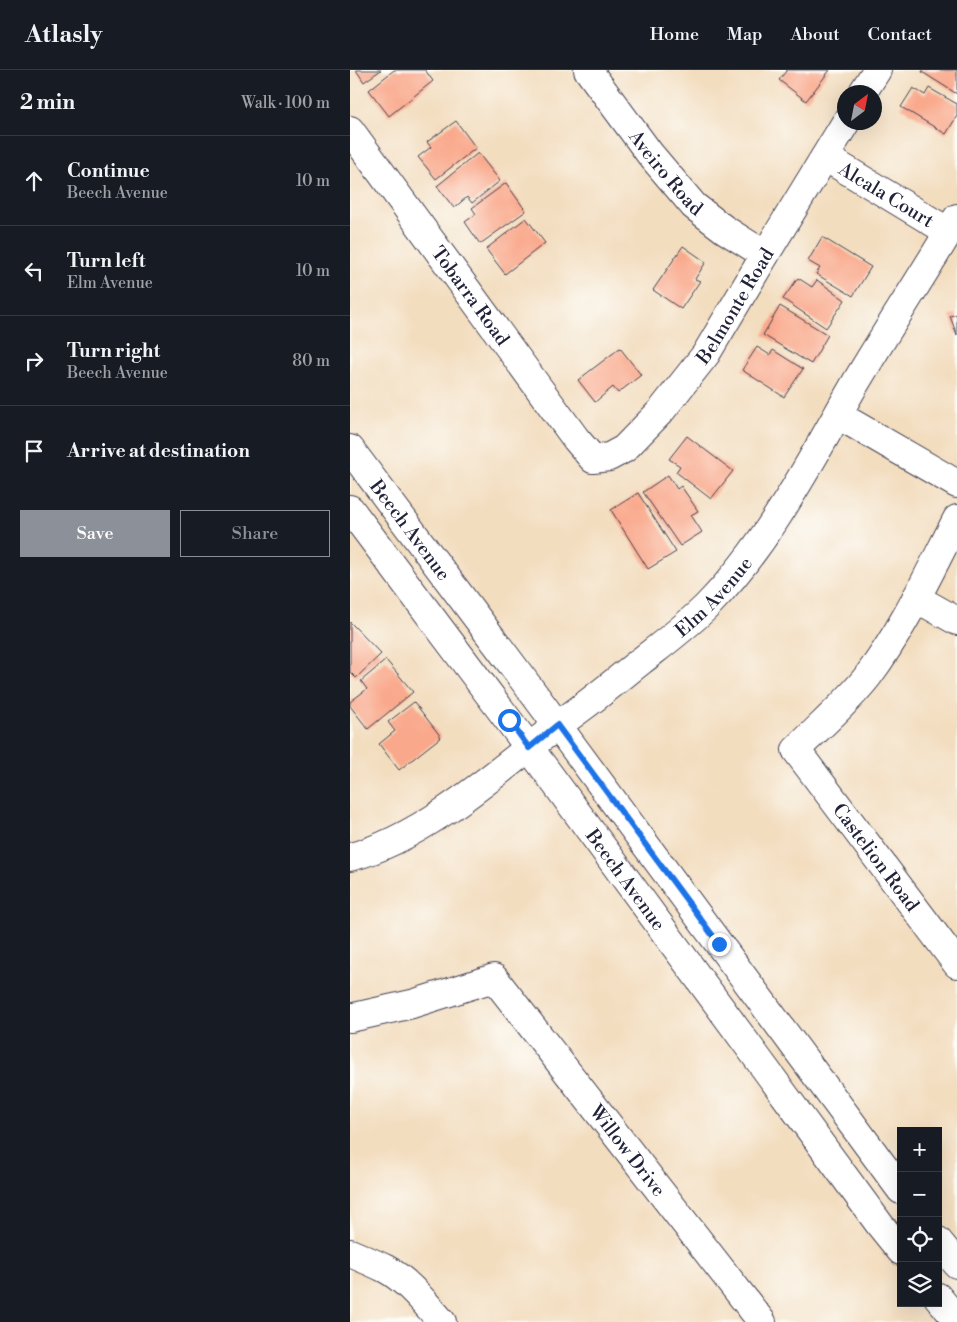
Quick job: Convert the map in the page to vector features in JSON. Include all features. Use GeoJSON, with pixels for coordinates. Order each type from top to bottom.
{"type":"FeatureCollection","features":[{"type":"Feature","properties":{"kind":"street","name":"Aveiro Road"},"geometry":{"type":"LineString","coordinates":[[588,70],[650,154],[694,206],[724,229],[765,255]]}},
{"type":"Feature","properties":{"kind":"street"},"geometry":{"type":"LineString","coordinates":[[868,85],[877,70]]}},
{"type":"Feature","properties":{"kind":"street","name":"Tobarra Road"},"geometry":{"type":"LineString","coordinates":[[350,130],[576,439],[593,459]]}},
{"type":"Feature","properties":{"kind":"street","name":"Belmonte Road"},"geometry":{"type":"LineString","coordinates":[[593,459],[609,457],[624,449],[661,411],[706,354],[841,130]]}},
{"type":"Feature","properties":{"kind":"street","name":"Alcala Court"},"geometry":{"type":"LineString","coordinates":[[825,157],[953,225]]}},
{"type":"Feature","properties":{"kind":"street","name":"Elm Avenue"},"geometry":{"type":"LineString","coordinates":[[350,857],[366,853],[389,843],[434,818],[471,792],[685,627],[709,604],[762,539],[791,494],[877,347],[953,225]]}},
{"type":"Feature","properties":{"kind":"street"},"geometry":{"type":"LineString","coordinates":[[838,414],[957,484]]}},
{"type":"Feature","properties":{"kind":"street","name":"Beech Avenue"},"geometry":{"type":"LineString","coordinates":[[350,449],[897,1185]]}},
{"type":"Feature","properties":{"kind":"street","name":"Beech Avenue"},"geometry":{"type":"LineString","coordinates":[[350,509],[529,748],[880,1226],[897,1246]]}},
{"type":"Feature","properties":{"kind":"street"},"geometry":{"type":"LineString","coordinates":[[957,518],[916,598],[957,621]]}},
{"type":"Feature","properties":{"kind":"street","name":"Castelion Road"},"geometry":{"type":"LineString","coordinates":[[916,598],[887,648],[868,676],[843,704],[796,750],[957,964]]}},
{"type":"Feature","properties":{"kind":"street","name":"Willow Drive"},"geometry":{"type":"LineString","coordinates":[[350,1018],[412,1004],[494,978],[762,1322]]}},
{"type":"Feature","properties":{"kind":"street"},"geometry":{"type":"LineString","coordinates":[[942,1246],[957,1264]]}},
{"type":"Feature","properties":{"kind":"street"},"geometry":{"type":"LineString","coordinates":[[350,1254],[373,1263],[397,1277],[442,1322]]}},
{"type":"Feature","properties":{"kind":"street"},"geometry":{"type":"LineString","coordinates":[[942,1302],[957,1320]]}},
{"type":"Feature","properties":{"kind":"building"},"geometry":{"type":"Polygon","coordinates":[[[356,70],[381,70],[364,82],[356,70]]]}},
{"type":"Feature","properties":{"kind":"building"},"geometry":{"type":"Polygon","coordinates":[[[394,70],[425,70],[433,81],[389,116],[369,90],[394,70]]]}},
{"type":"Feature","properties":{"kind":"building"},"geometry":{"type":"Polygon","coordinates":[[[787,70],[830,70],[806,101],[779,80],[787,70]]]}},
{"type":"Feature","properties":{"kind":"building"},"geometry":{"type":"Polygon","coordinates":[[[923,70],[957,70],[957,94],[922,72],[923,70]]]}},
{"type":"Feature","properties":{"kind":"building"},"geometry":{"type":"Polygon","coordinates":[[[913,88],[925,95],[929,88],[957,104],[957,116],[946,134],[901,107],[913,88]]]}},
{"type":"Feature","properties":{"kind":"building"},"geometry":{"type":"Polygon","coordinates":[[[456,121],[476,148],[436,179],[418,157],[431,147],[427,142],[456,121]]]}},
{"type":"Feature","properties":{"kind":"building"},"geometry":{"type":"Polygon","coordinates":[[[478,153],[500,181],[472,203],[467,197],[454,208],[437,186],[478,153]]]}},
{"type":"Feature","properties":{"kind":"building"},"geometry":{"type":"Polygon","coordinates":[[[506,183],[526,211],[480,244],[465,222],[476,214],[472,208],[506,183]]]}},
{"type":"Feature","properties":{"kind":"building"},"geometry":{"type":"Polygon","coordinates":[[[526,218],[545,243],[505,274],[486,249],[526,218]]]}},
{"type":"Feature","properties":{"kind":"building"},"geometry":{"type":"Polygon","coordinates":[[[822,237],[871,267],[853,296],[816,274],[820,268],[808,261],[822,237]]]}},
{"type":"Feature","properties":{"kind":"building"},"geometry":{"type":"Polygon","coordinates":[[[683,246],[706,262],[695,279],[700,281],[681,309],[653,290],[683,246]]]}},
{"type":"Feature","properties":{"kind":"building"},"geometry":{"type":"Polygon","coordinates":[[[798,278],[812,287],[817,280],[845,300],[826,328],[783,299],[798,278]]]}},
{"type":"Feature","properties":{"kind":"building"},"geometry":{"type":"Polygon","coordinates":[[[780,306],[828,335],[811,364],[763,335],[780,306]]]}},
{"type":"Feature","properties":{"kind":"building"},"geometry":{"type":"Polygon","coordinates":[[[957,314],[957,335],[950,316],[957,314]]]}},
{"type":"Feature","properties":{"kind":"building"},"geometry":{"type":"Polygon","coordinates":[[[757,347],[770,355],[773,350],[803,369],[784,397],[742,370],[757,347]]]}},
{"type":"Feature","properties":{"kind":"building"},"geometry":{"type":"Polygon","coordinates":[[[620,348],[641,375],[618,393],[613,387],[595,402],[578,380],[620,348]]]}},
{"type":"Feature","properties":{"kind":"building"},"geometry":{"type":"Polygon","coordinates":[[[687,436],[733,471],[711,499],[676,472],[680,466],[669,459],[687,436]]]}},
{"type":"Feature","properties":{"kind":"building"},"geometry":{"type":"Polygon","coordinates":[[[668,475],[677,489],[681,486],[698,511],[691,515],[702,532],[680,546],[643,492],[668,475]]]}},
{"type":"Feature","properties":{"kind":"building"},"geometry":{"type":"Polygon","coordinates":[[[638,493],[676,552],[648,569],[611,510],[638,493]]]}},
{"type":"Feature","properties":{"kind":"building"},"geometry":{"type":"Polygon","coordinates":[[[350,622],[381,654],[356,678],[350,672],[350,622]]]}},
{"type":"Feature","properties":{"kind":"building"},"geometry":{"type":"Polygon","coordinates":[[[386,660],[413,692],[368,729],[350,706],[350,702],[367,689],[361,681],[386,660]]]}},
{"type":"Feature","properties":{"kind":"building"},"geometry":{"type":"Polygon","coordinates":[[[414,702],[441,737],[399,770],[379,744],[395,731],[388,722],[414,702]]]}},
{"type":"Feature","properties":{"kind":"route"},"geometry":{"type":"LineString","coordinates":[[509,720],[529,748],[557,725],[719,944]]}}]}
